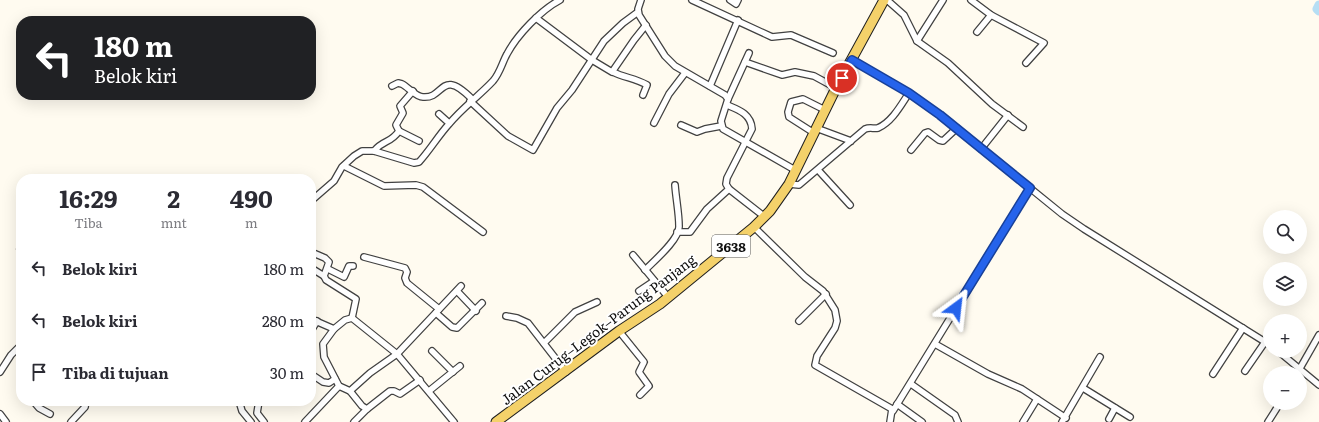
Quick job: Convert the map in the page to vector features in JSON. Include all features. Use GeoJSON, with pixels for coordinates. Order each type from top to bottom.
{"type":"FeatureCollection","features":[{"type":"Feature","properties":{"kind":"main road","name":"Jalan Curug–Legok–Parung Panjang"},"geometry":{"type":"LineString","coordinates":[[496,422],[668,297],[765,217],[789,184],[836,88],[884,0]]}},
{"type":"Feature","properties":{"kind":"street"},"geometry":{"type":"LineString","coordinates":[[316,197],[334,181],[344,166],[358,153],[368,150],[374,151],[417,163],[449,123],[471,100],[492,82],[512,46],[536,18],[546,7],[560,0]]}},
{"type":"Feature","properties":{"kind":"street"},"geometry":{"type":"LineString","coordinates":[[392,86],[400,83],[421,97],[430,96],[444,86],[450,84],[461,90],[508,136],[533,150],[557,108],[569,94],[608,37],[638,12],[641,0]]}},
{"type":"Feature","properties":{"kind":"street"},"geometry":{"type":"LineString","coordinates":[[692,0],[772,37],[791,35],[833,53]]}},
{"type":"Feature","properties":{"kind":"street"},"geometry":{"type":"LineString","coordinates":[[730,0],[736,4],[738,0]]}},
{"type":"Feature","properties":{"kind":"street"},"geometry":{"type":"LineString","coordinates":[[887,0],[904,15],[917,41],[948,63],[987,100],[1023,127]]}},
{"type":"Feature","properties":{"kind":"street"},"geometry":{"type":"LineString","coordinates":[[917,41],[943,0]]}},
{"type":"Feature","properties":{"kind":"street"},"geometry":{"type":"LineString","coordinates":[[971,0],[991,15],[1044,43],[1026,62]]}},
{"type":"Feature","properties":{"kind":"street"},"geometry":{"type":"LineString","coordinates":[[638,12],[665,56],[685,72],[725,95],[727,102],[745,114],[750,121],[752,129],[727,178],[726,184],[729,189],[765,217]]}},
{"type":"Feature","properties":{"kind":"street"},"geometry":{"type":"LineString","coordinates":[[977,32],[991,15]]}},
{"type":"Feature","properties":{"kind":"street"},"geometry":{"type":"LineString","coordinates":[[536,18],[610,72],[625,77],[631,76],[647,85],[643,95]]}},
{"type":"Feature","properties":{"kind":"street"},"geometry":{"type":"LineString","coordinates":[[710,86],[738,20]]}},
{"type":"Feature","properties":{"kind":"street"},"geometry":{"type":"LineString","coordinates":[[613,72],[634,40],[646,25]]}},
{"type":"Feature","properties":{"kind":"street"},"geometry":{"type":"LineString","coordinates":[[749,53],[727,102],[721,121],[721,126],[726,132],[745,141],[795,170]]}},
{"type":"Feature","properties":{"kind":"street"},"geometry":{"type":"LineString","coordinates":[[852,60],[909,93],[957,128],[981,150],[1084,229],[1263,341]]}},
{"type":"Feature","properties":{"kind":"street"},"geometry":{"type":"LineString","coordinates":[[745,62],[782,75],[795,72],[814,76],[836,88]]}},
{"type":"Feature","properties":{"kind":"street"},"geometry":{"type":"LineString","coordinates":[[654,123],[670,94],[685,72]]}},
{"type":"Feature","properties":{"kind":"street"},"geometry":{"type":"LineString","coordinates":[[412,91],[400,106],[404,112],[396,125],[399,131],[419,141]]}},
{"type":"Feature","properties":{"kind":"street"},"geometry":{"type":"LineString","coordinates":[[789,184],[799,185],[813,173],[819,171],[865,129],[877,128],[890,120],[909,93]]}},
{"type":"Feature","properties":{"kind":"street"},"geometry":{"type":"LineString","coordinates":[[825,110],[803,99],[791,102],[788,112],[789,117],[815,131],[851,142]]}},
{"type":"Feature","properties":{"kind":"street"},"geometry":{"type":"LineString","coordinates":[[439,114],[449,123]]}},
{"type":"Feature","properties":{"kind":"street"},"geometry":{"type":"LineString","coordinates":[[981,150],[1008,116]]}},
{"type":"Feature","properties":{"kind":"street"},"geometry":{"type":"LineString","coordinates":[[681,125],[697,132],[721,126]]}},
{"type":"Feature","properties":{"kind":"street"},"geometry":{"type":"LineString","coordinates":[[911,150],[925,133],[928,132],[939,140],[943,141],[957,128]]}},
{"type":"Feature","properties":{"kind":"street"},"geometry":{"type":"LineString","coordinates":[[374,151],[381,143],[393,139],[399,131]]}},
{"type":"Feature","properties":{"kind":"street"},"geometry":{"type":"LineString","coordinates":[[344,166],[384,186],[416,185],[423,187],[483,232]]}},
{"type":"Feature","properties":{"kind":"street"},"geometry":{"type":"LineString","coordinates":[[819,171],[850,205]]}},
{"type":"Feature","properties":{"kind":"street"},"geometry":{"type":"LineString","coordinates":[[646,270],[666,250],[677,232],[679,226],[675,185]]}},
{"type":"Feature","properties":{"kind":"street"},"geometry":{"type":"LineString","coordinates":[[890,422],[897,404],[1030,188]]}},
{"type":"Feature","properties":{"kind":"street"},"geometry":{"type":"LineString","coordinates":[[677,232],[690,232],[707,209],[729,189]]}},
{"type":"Feature","properties":{"kind":"street"},"geometry":{"type":"LineString","coordinates":[[754,227],[826,294],[835,310],[837,320],[830,336],[817,356],[815,365],[893,411]]}},
{"type":"Feature","properties":{"kind":"street"},"geometry":{"type":"LineString","coordinates":[[633,255],[668,297]]}},
{"type":"Feature","properties":{"kind":"street"},"geometry":{"type":"LineString","coordinates":[[316,256],[328,260],[330,264],[324,276]]}},
{"type":"Feature","properties":{"kind":"street"},"geometry":{"type":"LineString","coordinates":[[364,257],[405,268],[407,272],[405,280],[407,283],[452,327],[457,328],[476,311],[482,303]]}},
{"type":"Feature","properties":{"kind":"street"},"geometry":{"type":"LineString","coordinates":[[328,269],[344,277],[349,266],[353,266]]}},
{"type":"Feature","properties":{"kind":"street"},"geometry":{"type":"LineString","coordinates":[[316,271],[324,276],[326,280],[356,299],[352,318]]}},
{"type":"Feature","properties":{"kind":"street"},"geometry":{"type":"LineString","coordinates":[[639,291],[654,281]]}},
{"type":"Feature","properties":{"kind":"street"},"geometry":{"type":"LineString","coordinates":[[350,391],[370,373],[397,354],[459,289],[476,311]]}},
{"type":"Feature","properties":{"kind":"street"},"geometry":{"type":"LineString","coordinates":[[799,321],[826,294]]}},
{"type":"Feature","properties":{"kind":"street"},"geometry":{"type":"LineString","coordinates":[[544,343],[575,312],[597,302]]}},
{"type":"Feature","properties":{"kind":"street"},"geometry":{"type":"LineString","coordinates":[[506,316],[518,318],[528,322],[566,372]]}},
{"type":"Feature","properties":{"kind":"street"},"geometry":{"type":"LineString","coordinates":[[352,318],[345,320],[334,329],[323,344],[322,352],[340,386],[350,391],[362,406],[367,409]]}},
{"type":"Feature","properties":{"kind":"street"},"geometry":{"type":"LineString","coordinates":[[352,318],[397,354],[454,422]]}},
{"type":"Feature","properties":{"kind":"street"},"geometry":{"type":"LineString","coordinates":[[317,321],[334,329]]}},
{"type":"Feature","properties":{"kind":"street"},"geometry":{"type":"LineString","coordinates":[[1213,374],[1243,328]]}},
{"type":"Feature","properties":{"kind":"street"},"geometry":{"type":"LineString","coordinates":[[620,331],[644,362],[639,372],[649,386],[640,395]]}},
{"type":"Feature","properties":{"kind":"street"},"geometry":{"type":"LineString","coordinates":[[1303,366],[1319,335]]}},
{"type":"Feature","properties":{"kind":"street"},"geometry":{"type":"LineString","coordinates":[[935,344],[988,374],[1022,389],[1064,420],[1100,357]]}},
{"type":"Feature","properties":{"kind":"street"},"geometry":{"type":"LineString","coordinates":[[1245,371],[1263,345]]}},
{"type":"Feature","properties":{"kind":"street"},"geometry":{"type":"LineString","coordinates":[[0,372],[16,350]]}},
{"type":"Feature","properties":{"kind":"street"},"geometry":{"type":"LineString","coordinates":[[432,351],[453,372]]}},
{"type":"Feature","properties":{"kind":"street"},"geometry":{"type":"LineString","coordinates":[[1285,358],[1294,366]]}},
{"type":"Feature","properties":{"kind":"street"},"geometry":{"type":"LineString","coordinates":[[429,391],[460,366]]}},
{"type":"Feature","properties":{"kind":"street"},"geometry":{"type":"LineString","coordinates":[[316,377],[325,383],[329,383],[335,378]]}},
{"type":"Feature","properties":{"kind":"street"},"geometry":{"type":"LineString","coordinates":[[1307,377],[1319,385]]}},
{"type":"Feature","properties":{"kind":"street"},"geometry":{"type":"LineString","coordinates":[[354,422],[367,409],[390,391],[394,390],[400,394],[420,380]]}},
{"type":"Feature","properties":{"kind":"street"},"geometry":{"type":"LineString","coordinates":[[910,384],[954,415],[958,422]]}},
{"type":"Feature","properties":{"kind":"street"},"geometry":{"type":"LineString","coordinates":[[305,422],[340,386]]}},
{"type":"Feature","properties":{"kind":"street"},"geometry":{"type":"LineString","coordinates":[[1083,388],[1130,417]]}},
{"type":"Feature","properties":{"kind":"street"},"geometry":{"type":"LineString","coordinates":[[1023,422],[1037,400]]}},
{"type":"Feature","properties":{"kind":"street"},"geometry":{"type":"LineString","coordinates":[[897,404],[922,422]]}},
{"type":"Feature","properties":{"kind":"street"},"geometry":{"type":"LineString","coordinates":[[37,406],[50,414]]}},
{"type":"Feature","properties":{"kind":"street"},"geometry":{"type":"LineString","coordinates":[[71,422],[84,406]]}},
{"type":"Feature","properties":{"kind":"street"},"geometry":{"type":"LineString","coordinates":[[240,406],[242,411],[250,422],[256,413],[258,406]]}},
{"type":"Feature","properties":{"kind":"street"},"geometry":{"type":"LineString","coordinates":[[1109,419],[1115,408]]}},
{"type":"Feature","properties":{"kind":"street"},"geometry":{"type":"LineString","coordinates":[[1268,422],[1276,410]]}},
{"type":"Feature","properties":{"kind":"street"},"geometry":{"type":"LineString","coordinates":[[256,413],[264,422]]}},
{"type":"Feature","properties":{"kind":"street"},"geometry":{"type":"LineString","coordinates":[[0,414],[6,422]]}},
{"type":"Feature","properties":{"kind":"waterway"},"geometry":{"type":"LineString","coordinates":[[1319,5],[1317,9],[1319,11]]}},
{"type":"Feature","properties":{"kind":"route"},"geometry":{"type":"LineString","coordinates":[[842,78],[852,60],[909,93],[957,128],[981,150],[1030,188],[956,308]]}}]}
